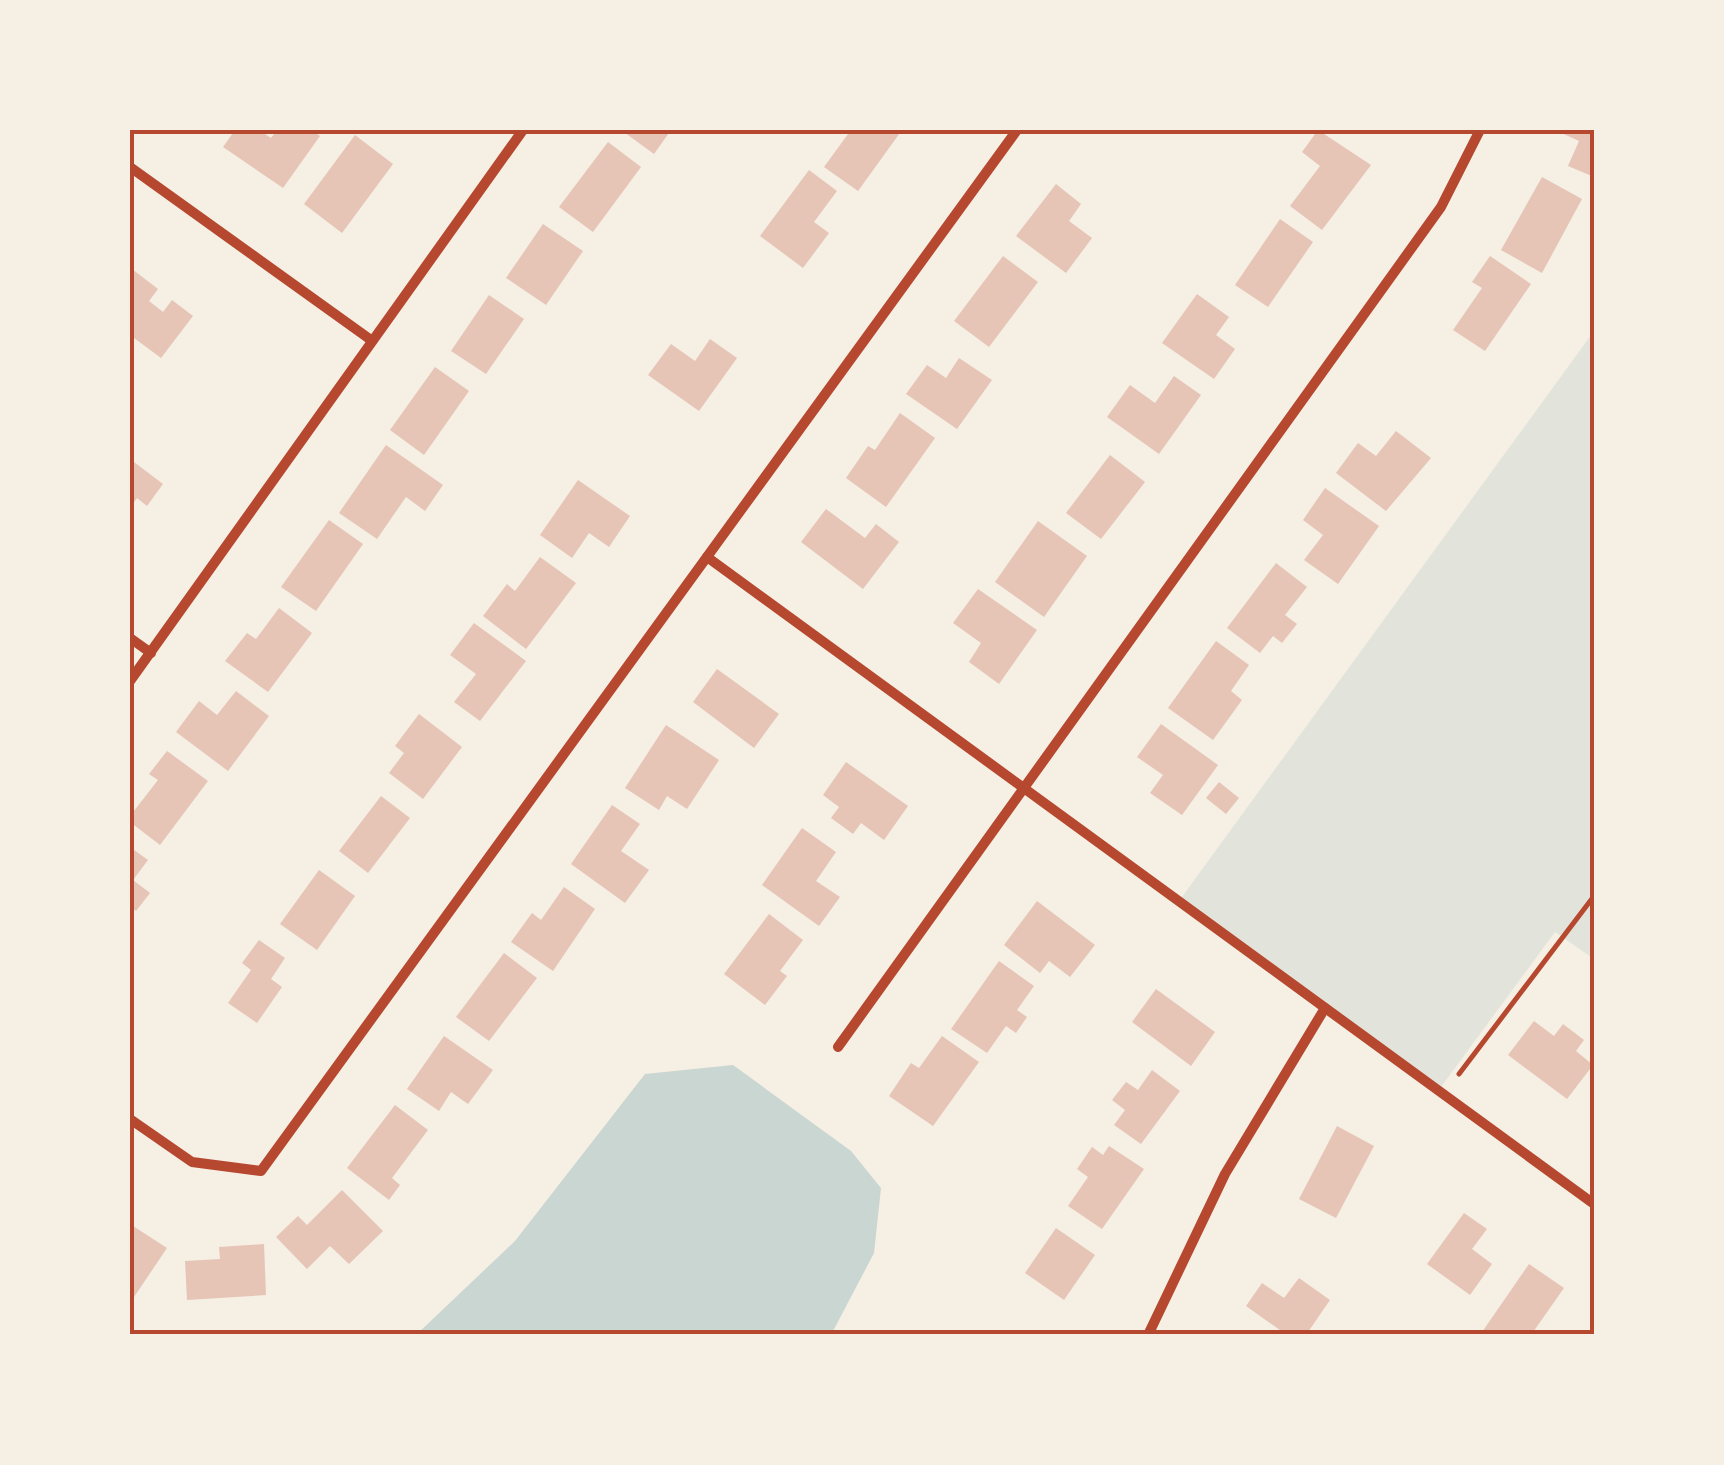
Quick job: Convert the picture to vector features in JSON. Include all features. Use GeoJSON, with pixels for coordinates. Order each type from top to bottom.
{"type":"FeatureCollection","features":[{"type":"Feature","properties":{"kind":"street"},"geometry":{"type":"LineString","coordinates":[[130,681],[523,130]]}},
{"type":"Feature","properties":{"kind":"street"},"geometry":{"type":"LineString","coordinates":[[130,1118],[192,1162],[261,1170],[1017,130]]}},
{"type":"Feature","properties":{"kind":"street"},"geometry":{"type":"LineString","coordinates":[[838,1047],[1441,206],[1480,130]]}},
{"type":"Feature","properties":{"kind":"street"},"geometry":{"type":"LineString","coordinates":[[130,167],[371,340]]}},
{"type":"Feature","properties":{"kind":"street"},"geometry":{"type":"LineString","coordinates":[[707,556],[1594,1204]]}},
{"type":"Feature","properties":{"kind":"street"},"geometry":{"type":"LineString","coordinates":[[130,638],[151,652]]}},
{"type":"Feature","properties":{"kind":"street"},"geometry":{"type":"LineString","coordinates":[[1148,1335],[1225,1174],[1325,1008]]}},
{"type":"Feature","properties":{"kind":"path"},"geometry":{"type":"LineString","coordinates":[[1460,1074],[1594,896]]}},
{"type":"Feature","properties":{"kind":"shaded area"},"geometry":{"type":"Polygon","coordinates":[[[1594,331],[1594,959],[1555,932],[1438,1091],[1179,901],[1594,331]]]}},
{"type":"Feature","properties":{"kind":"shaded area"},"geometry":{"type":"Polygon","coordinates":[[[733,1065],[851,1151],[881,1188],[874,1253],[831,1335],[416,1335],[515,1241],[645,1074],[733,1065]]]}},
{"type":"Feature","properties":{"kind":"building"},"geometry":{"type":"Polygon","coordinates":[[[235,130],[259,130],[271,138],[277,130],[312,130],[320,136],[283,188],[223,147],[235,130]]]}},
{"type":"Feature","properties":{"kind":"building"},"geometry":{"type":"Polygon","coordinates":[[[621,130],[671,130],[654,154],[621,130]]]}},
{"type":"Feature","properties":{"kind":"building"},"geometry":{"type":"Polygon","coordinates":[[[843,130],[902,130],[858,191],[824,167],[848,134],[843,130]]]}},
{"type":"Feature","properties":{"kind":"building"},"geometry":{"type":"Polygon","coordinates":[[[1318,130],[1371,165],[1322,230],[1290,206],[1320,166],[1302,152],[1318,130]]]}},
{"type":"Feature","properties":{"kind":"building"},"geometry":{"type":"Polygon","coordinates":[[[1555,130],[1594,130],[1594,177],[1568,166],[1579,141],[1555,130]]]}},
{"type":"Feature","properties":{"kind":"building"},"geometry":{"type":"Polygon","coordinates":[[[355,135],[393,164],[342,233],[304,204],[355,135]]]}},
{"type":"Feature","properties":{"kind":"building"},"geometry":{"type":"Polygon","coordinates":[[[608,142],[641,167],[593,232],[559,207],[608,142]]]}},
{"type":"Feature","properties":{"kind":"building"},"geometry":{"type":"Polygon","coordinates":[[[809,170],[837,191],[814,222],[829,233],[803,268],[760,236],[809,170]]]}},
{"type":"Feature","properties":{"kind":"building"},"geometry":{"type":"Polygon","coordinates":[[[1542,177],[1582,199],[1542,273],[1501,250],[1542,177]]]}},
{"type":"Feature","properties":{"kind":"building"},"geometry":{"type":"Polygon","coordinates":[[[1056,184],[1081,204],[1069,221],[1092,238],[1066,273],[1016,236],[1056,184]]]}},
{"type":"Feature","properties":{"kind":"building"},"geometry":{"type":"Polygon","coordinates":[[[1280,219],[1313,242],[1268,307],[1235,285],[1280,219]]]}},
{"type":"Feature","properties":{"kind":"building"},"geometry":{"type":"Polygon","coordinates":[[[543,224],[583,251],[546,305],[506,278],[543,224]]]}},
{"type":"Feature","properties":{"kind":"building"},"geometry":{"type":"Polygon","coordinates":[[[1003,256],[1038,282],[989,347],[954,321],[1003,256]]]}},
{"type":"Feature","properties":{"kind":"building"},"geometry":{"type":"Polygon","coordinates":[[[1490,256],[1531,284],[1485,351],[1453,330],[1482,288],[1472,282],[1490,256]]]}},
{"type":"Feature","properties":{"kind":"building"},"geometry":{"type":"Polygon","coordinates":[[[132,269],[158,289],[149,301],[163,312],[172,300],[193,316],[161,358],[130,335],[132,269]]]}},
{"type":"Feature","properties":{"kind":"building"},"geometry":{"type":"Polygon","coordinates":[[[1197,294],[1229,317],[1216,335],[1235,349],[1214,379],[1162,343],[1197,294]]]}},
{"type":"Feature","properties":{"kind":"building"},"geometry":{"type":"Polygon","coordinates":[[[489,295],[524,319],[486,374],[451,351],[489,295]]]}},
{"type":"Feature","properties":{"kind":"building"},"geometry":{"type":"Polygon","coordinates":[[[710,339],[737,358],[699,411],[648,375],[671,344],[695,361],[710,339]]]}},
{"type":"Feature","properties":{"kind":"building"},"geometry":{"type":"Polygon","coordinates":[[[959,358],[992,380],[957,429],[906,394],[927,365],[946,378],[959,358]]]}},
{"type":"Feature","properties":{"kind":"building"},"geometry":{"type":"Polygon","coordinates":[[[435,367],[469,391],[424,455],[390,430],[435,367]]]}},
{"type":"Feature","properties":{"kind":"building"},"geometry":{"type":"Polygon","coordinates":[[[1174,376],[1201,395],[1159,454],[1107,417],[1130,385],[1155,403],[1174,376]]]}},
{"type":"Feature","properties":{"kind":"building"},"geometry":{"type":"Polygon","coordinates":[[[900,413],[935,438],[886,507],[846,478],[868,446],[875,450],[900,413]]]}},
{"type":"Feature","properties":{"kind":"building"},"geometry":{"type":"Polygon","coordinates":[[[1396,431],[1431,458],[1386,511],[1336,473],[1358,443],[1376,456],[1396,431]]]}},
{"type":"Feature","properties":{"kind":"building"},"geometry":{"type":"Polygon","coordinates":[[[386,445],[443,485],[425,511],[406,497],[377,539],[339,513],[386,445]]]}},
{"type":"Feature","properties":{"kind":"building"},"geometry":{"type":"Polygon","coordinates":[[[1110,455],[1145,482],[1101,539],[1066,513],[1110,455]]]}},
{"type":"Feature","properties":{"kind":"building"},"geometry":{"type":"Polygon","coordinates":[[[130,459],[163,484],[147,506],[137,498],[130,508],[130,459]]]}},
{"type":"Feature","properties":{"kind":"building"},"geometry":{"type":"Polygon","coordinates":[[[578,480],[630,516],[609,547],[589,533],[572,558],[540,535],[578,480]]]}},
{"type":"Feature","properties":{"kind":"building"},"geometry":{"type":"Polygon","coordinates":[[[1325,488],[1379,526],[1338,584],[1304,560],[1323,535],[1303,520],[1325,488]]]}},
{"type":"Feature","properties":{"kind":"building"},"geometry":{"type":"Polygon","coordinates":[[[826,509],[865,538],[876,524],[899,542],[863,589],[801,542],[826,509]]]}},
{"type":"Feature","properties":{"kind":"building"},"geometry":{"type":"Polygon","coordinates":[[[329,520],[363,544],[316,611],[281,587],[329,520]]]}},
{"type":"Feature","properties":{"kind":"building"},"geometry":{"type":"Polygon","coordinates":[[[1038,521],[1087,556],[1044,617],[995,582],[1038,521]]]}},
{"type":"Feature","properties":{"kind":"building"},"geometry":{"type":"Polygon","coordinates":[[[540,557],[576,583],[526,649],[483,616],[507,584],[515,591],[540,557]]]}},
{"type":"Feature","properties":{"kind":"building"},"geometry":{"type":"Polygon","coordinates":[[[1276,563],[1307,587],[1285,615],[1297,624],[1282,643],[1273,636],[1260,653],[1227,628],[1276,563]]]}},
{"type":"Feature","properties":{"kind":"building"},"geometry":{"type":"Polygon","coordinates":[[[978,589],[1037,630],[999,684],[969,662],[981,643],[953,623],[978,589]]]}},
{"type":"Feature","properties":{"kind":"building"},"geometry":{"type":"Polygon","coordinates":[[[279,608],[312,633],[268,692],[225,661],[247,633],[256,639],[279,608]]]}},
{"type":"Feature","properties":{"kind":"building"},"geometry":{"type":"Polygon","coordinates":[[[474,623],[526,661],[480,721],[454,702],[476,674],[450,655],[474,623]]]}},
{"type":"Feature","properties":{"kind":"building"},"geometry":{"type":"Polygon","coordinates":[[[1216,641],[1249,665],[1231,691],[1242,700],[1213,740],[1168,708],[1216,641]]]}},
{"type":"Feature","properties":{"kind":"building"},"geometry":{"type":"Polygon","coordinates":[[[717,669],[779,714],[754,748],[693,702],[717,669]]]}},
{"type":"Feature","properties":{"kind":"building"},"geometry":{"type":"Polygon","coordinates":[[[236,691],[269,716],[228,771],[176,732],[199,701],[217,715],[236,691]]]}},
{"type":"Feature","properties":{"kind":"building"},"geometry":{"type":"Polygon","coordinates":[[[419,714],[462,747],[423,799],[389,773],[404,753],[395,746],[419,714]]]}},
{"type":"Feature","properties":{"kind":"building"},"geometry":{"type":"Polygon","coordinates":[[[1161,724],[1218,765],[1182,815],[1150,793],[1163,775],[1137,757],[1161,724]]]}},
{"type":"Feature","properties":{"kind":"building"},"geometry":{"type":"Polygon","coordinates":[[[666,725],[719,760],[687,809],[667,796],[659,810],[625,788],[666,725]]]}},
{"type":"Feature","properties":{"kind":"building"},"geometry":{"type":"Polygon","coordinates":[[[167,751],[208,781],[160,845],[130,822],[130,816],[158,780],[149,774],[167,751]]]}},
{"type":"Feature","properties":{"kind":"building"},"geometry":{"type":"Polygon","coordinates":[[[846,762],[908,806],[884,840],[861,823],[853,834],[831,818],[839,807],[823,795],[846,762]]]}},
{"type":"Feature","properties":{"kind":"building"},"geometry":{"type":"Polygon","coordinates":[[[1219,782],[1239,798],[1226,814],[1206,798],[1219,782]]]}},
{"type":"Feature","properties":{"kind":"building"},"geometry":{"type":"Polygon","coordinates":[[[381,796],[410,818],[368,873],[339,851],[381,796]]]}},
{"type":"Feature","properties":{"kind":"building"},"geometry":{"type":"Polygon","coordinates":[[[612,805],[640,824],[621,851],[649,870],[625,903],[571,864],[612,805]]]}},
{"type":"Feature","properties":{"kind":"building"},"geometry":{"type":"Polygon","coordinates":[[[802,828],[836,852],[816,881],[840,897],[819,926],[762,885],[802,828]]]}},
{"type":"Feature","properties":{"kind":"building"},"geometry":{"type":"Polygon","coordinates":[[[130,847],[148,860],[133,880],[150,893],[136,911],[130,906],[130,847]]]}},
{"type":"Feature","properties":{"kind":"building"},"geometry":{"type":"Polygon","coordinates":[[[319,870],[355,896],[317,950],[280,924],[319,870]]]}},
{"type":"Feature","properties":{"kind":"building"},"geometry":{"type":"Polygon","coordinates":[[[564,887],[595,909],[553,971],[511,942],[532,913],[541,920],[564,887]]]}},
{"type":"Feature","properties":{"kind":"building"},"geometry":{"type":"Polygon","coordinates":[[[1037,901],[1095,945],[1070,977],[1049,961],[1040,973],[1004,945],[1037,901]]]}},
{"type":"Feature","properties":{"kind":"building"},"geometry":{"type":"Polygon","coordinates":[[[769,914],[803,940],[780,971],[787,976],[765,1005],[724,974],[769,914]]]}},
{"type":"Feature","properties":{"kind":"building"},"geometry":{"type":"Polygon","coordinates":[[[259,940],[285,958],[271,979],[282,987],[257,1023],[228,1003],[251,970],[242,963],[259,940]]]}},
{"type":"Feature","properties":{"kind":"building"},"geometry":{"type":"Polygon","coordinates":[[[504,953],[537,978],[489,1041],[456,1017],[504,953]]]}},
{"type":"Feature","properties":{"kind":"building"},"geometry":{"type":"Polygon","coordinates":[[[999,961],[1034,986],[1017,1010],[1027,1017],[1016,1033],[1006,1026],[987,1053],[951,1029],[999,961]]]}},
{"type":"Feature","properties":{"kind":"building"},"geometry":{"type":"Polygon","coordinates":[[[1156,989],[1215,1032],[1191,1066],[1132,1022],[1156,989]]]}},
{"type":"Feature","properties":{"kind":"building"},"geometry":{"type":"Polygon","coordinates":[[[1534,1021],[1554,1036],[1563,1024],[1584,1040],[1576,1051],[1593,1065],[1567,1099],[1508,1055],[1534,1021]]]}},
{"type":"Feature","properties":{"kind":"building"},"geometry":{"type":"Polygon","coordinates":[[[444,1036],[493,1070],[468,1104],[451,1092],[439,1111],[407,1089],[444,1036]]]}},
{"type":"Feature","properties":{"kind":"building"},"geometry":{"type":"Polygon","coordinates":[[[942,1036],[979,1062],[933,1126],[889,1096],[911,1063],[919,1068],[942,1036]]]}},
{"type":"Feature","properties":{"kind":"building"},"geometry":{"type":"Polygon","coordinates":[[[1152,1070],[1180,1091],[1141,1144],[1114,1125],[1125,1110],[1112,1100],[1126,1082],[1138,1090],[1152,1070]]]}},
{"type":"Feature","properties":{"kind":"building"},"geometry":{"type":"Polygon","coordinates":[[[395,1105],[428,1130],[392,1178],[400,1185],[389,1200],[347,1168],[395,1105]]]}},
{"type":"Feature","properties":{"kind":"building"},"geometry":{"type":"Polygon","coordinates":[[[1337,1126],[1374,1146],[1336,1218],[1299,1199],[1337,1126]]]}},
{"type":"Feature","properties":{"kind":"building"},"geometry":{"type":"Polygon","coordinates":[[[1109,1146],[1144,1169],[1102,1229],[1068,1206],[1088,1177],[1077,1169],[1092,1147],[1103,1155],[1109,1146]]]}},
{"type":"Feature","properties":{"kind":"building"},"geometry":{"type":"Polygon","coordinates":[[[342,1190],[383,1231],[349,1264],[330,1246],[307,1269],[276,1237],[298,1216],[307,1225],[342,1190]]]}},
{"type":"Feature","properties":{"kind":"building"},"geometry":{"type":"Polygon","coordinates":[[[1464,1213],[1487,1229],[1472,1249],[1492,1264],[1470,1295],[1427,1264],[1464,1213]]]}},
{"type":"Feature","properties":{"kind":"building"},"geometry":{"type":"Polygon","coordinates":[[[130,1224],[167,1248],[134,1297],[130,1294],[130,1224]]]}},
{"type":"Feature","properties":{"kind":"building"},"geometry":{"type":"Polygon","coordinates":[[[1056,1228],[1095,1255],[1064,1300],[1025,1273],[1056,1228]]]}},
{"type":"Feature","properties":{"kind":"building"},"geometry":{"type":"Polygon","coordinates":[[[264,1244],[266,1295],[187,1300],[185,1261],[220,1259],[219,1247],[264,1244]]]}},
{"type":"Feature","properties":{"kind":"building"},"geometry":{"type":"Polygon","coordinates":[[[1529,1264],[1564,1288],[1531,1335],[1480,1335],[1529,1264]]]}},
{"type":"Feature","properties":{"kind":"building"},"geometry":{"type":"Polygon","coordinates":[[[1299,1278],[1330,1300],[1306,1335],[1287,1335],[1246,1306],[1262,1283],[1284,1298],[1299,1278]]]}}]}
